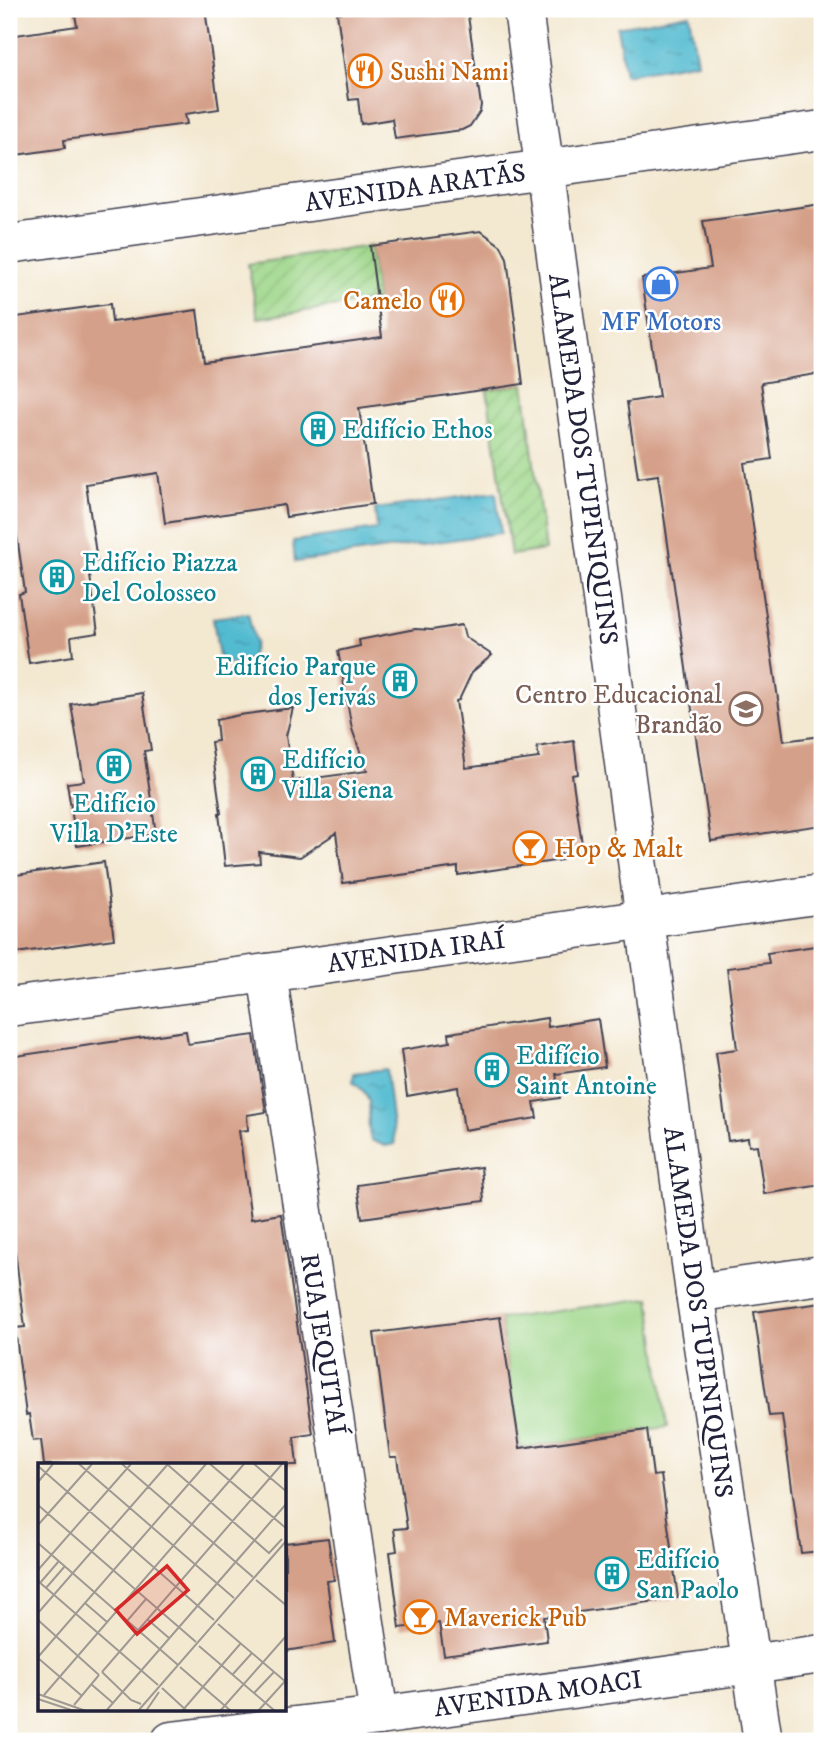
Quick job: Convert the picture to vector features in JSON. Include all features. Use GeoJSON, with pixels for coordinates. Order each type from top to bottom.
{"type":"FeatureCollection","features":[{"type":"Feature","properties":{"kind":"street","name":"ALAMEDA DOS TUPINIQUINS"},"geometry":{"type":"LineString","coordinates":[[523,9],[695,1293],[763,1741]]}},
{"type":"Feature","properties":{"kind":"street","name":"AVENIDA ARATÃS"},"geometry":{"type":"LineString","coordinates":[[9,244],[822,131]]}},
{"type":"Feature","properties":{"kind":"street","name":"AVENIDA IRAÍ"},"geometry":{"type":"LineString","coordinates":[[9,1007],[822,894]]}},
{"type":"Feature","properties":{"kind":"street","name":"RUA JEQUITAÍ"},"geometry":{"type":"LineString","coordinates":[[267,973],[379,1716]]}},
{"type":"Feature","properties":{"kind":"street"},"geometry":{"type":"LineString","coordinates":[[695,1293],[822,1275]]}},
{"type":"Feature","properties":{"kind":"street","name":"AVENIDA MOACI"},"geometry":{"type":"LineString","coordinates":[[171,1741],[379,1716],[822,1654]]}},
{"type":"Feature","properties":{"kind":"green space"},"geometry":{"type":"Polygon","coordinates":[[[370,246],[377,300],[258,318],[248,264],[370,246]]]}},
{"type":"Feature","properties":{"kind":"green space"},"geometry":{"type":"Polygon","coordinates":[[[524,384],[545,550],[511,555],[487,390],[524,384]]]}},
{"type":"Feature","properties":{"kind":"green space"},"geometry":{"type":"Polygon","coordinates":[[[650,1298],[667,1427],[520,1448],[500,1319],[650,1298]]]}},
{"type":"Feature","properties":{"kind":"water"},"geometry":{"type":"Polygon","coordinates":[[[689,14],[697,62],[625,75],[617,27],[689,14]]]}},
{"type":"Feature","properties":{"kind":"water"},"geometry":{"type":"Polygon","coordinates":[[[496,492],[501,533],[295,562],[293,541],[377,529],[375,509],[496,492]]]}},
{"type":"Feature","properties":{"kind":"water"},"geometry":{"type":"Polygon","coordinates":[[[248,613],[255,643],[251,658],[239,664],[227,663],[219,657],[213,618],[248,613]]]}},
{"type":"Feature","properties":{"kind":"water"},"geometry":{"type":"Polygon","coordinates":[[[386,1069],[395,1144],[385,1146],[371,1140],[369,1102],[362,1089],[353,1082],[354,1073],[386,1069]]]}},
{"type":"Feature","properties":{"kind":"building"},"geometry":{"type":"Polygon","coordinates":[[[74,9],[205,9],[219,109],[185,114],[187,124],[64,140],[65,148],[9,156],[9,36],[77,26],[74,9]]]}},
{"type":"Feature","properties":{"kind":"building"},"geometry":{"type":"Polygon","coordinates":[[[373,9],[467,9],[481,105],[470,126],[462,130],[395,139],[392,119],[361,124],[358,99],[349,100],[337,13],[373,9]]]}},
{"type":"Feature","properties":{"kind":"building"},"geometry":{"type":"Polygon","coordinates":[[[822,204],[822,373],[761,383],[772,459],[744,463],[784,741],[822,736],[822,825],[711,841],[658,475],[638,478],[627,402],[659,397],[642,278],[711,268],[703,221],[822,204]]]}},
{"type":"Feature","properties":{"kind":"building"},"geometry":{"type":"Polygon","coordinates":[[[481,231],[501,246],[507,258],[523,384],[359,408],[373,504],[286,517],[284,505],[165,523],[158,473],[86,484],[97,561],[88,562],[98,633],[71,637],[73,656],[29,663],[19,594],[25,592],[9,480],[9,318],[110,304],[112,322],[197,310],[204,362],[382,337],[370,246],[481,231]]]}},
{"type":"Feature","properties":{"kind":"building"},"geometry":{"type":"Polygon","coordinates":[[[462,625],[465,637],[492,655],[472,672],[459,700],[456,701],[466,768],[539,758],[537,747],[574,741],[578,774],[572,775],[583,851],[561,854],[562,860],[458,875],[458,867],[343,883],[336,833],[300,857],[259,852],[260,863],[225,866],[211,742],[218,741],[216,720],[293,708],[286,736],[293,781],[367,771],[352,729],[338,651],[360,646],[359,640],[415,629],[432,630],[462,625]]]}},
{"type":"Feature","properties":{"kind":"building","name":"Edifício Villa D'Este"},"geometry":{"type":"Polygon","coordinates":[[[142,693],[151,750],[144,751],[156,834],[77,846],[67,783],[84,781],[71,704],[142,693]]]}},
{"type":"Feature","properties":{"kind":"building"},"geometry":{"type":"Polygon","coordinates":[[[104,862],[114,939],[9,954],[9,876],[104,862]]]}},
{"type":"Feature","properties":{"kind":"building"},"geometry":{"type":"Polygon","coordinates":[[[822,945],[822,1185],[764,1194],[757,1145],[749,1146],[748,1138],[728,1141],[716,1052],[737,1049],[727,968],[769,963],[767,953],[822,945]]]}},
{"type":"Feature","properties":{"kind":"building","name":"Edifício Saint Antoine"},"geometry":{"type":"Polygon","coordinates":[[[547,1018],[548,1027],[598,1019],[605,1067],[556,1074],[560,1098],[534,1102],[537,1118],[464,1130],[458,1087],[407,1096],[401,1050],[450,1042],[449,1033],[547,1018]]]}},
{"type":"Feature","properties":{"kind":"building"},"geometry":{"type":"Polygon","coordinates":[[[186,1031],[188,1044],[254,1035],[266,1112],[247,1115],[248,1130],[239,1131],[251,1219],[281,1214],[313,1434],[294,1437],[297,1465],[44,1463],[41,1440],[33,1441],[29,1414],[26,1415],[15,1328],[25,1327],[15,1251],[9,1252],[9,1057],[186,1031]]]}},
{"type":"Feature","properties":{"kind":"building"},"geometry":{"type":"Polygon","coordinates":[[[481,1167],[484,1201],[362,1218],[357,1185],[481,1167]]]}},
{"type":"Feature","properties":{"kind":"building"},"geometry":{"type":"Polygon","coordinates":[[[822,1303],[822,1551],[801,1553],[782,1415],[769,1416],[754,1312],[822,1303]]]}},
{"type":"Feature","properties":{"kind":"building"},"geometry":{"type":"Polygon","coordinates":[[[500,1317],[520,1448],[647,1430],[653,1476],[661,1475],[678,1598],[544,1617],[547,1641],[444,1655],[439,1623],[400,1628],[390,1552],[397,1551],[394,1529],[407,1528],[397,1457],[390,1457],[374,1333],[500,1317]]]}},
{"type":"Feature","properties":{"kind":"building"},"geometry":{"type":"Polygon","coordinates":[[[328,1538],[334,1580],[327,1581],[335,1643],[287,1651],[287,1543],[328,1538]]]}},
{"type":"Feature","properties":{"kind":"place","name":"Sushi Nami"},"geometry":{"type":"Point","coordinates":[365,71]}},
{"type":"Feature","properties":{"kind":"place","name":"MF Motors"},"geometry":{"type":"Point","coordinates":[661,284]}},
{"type":"Feature","properties":{"kind":"place","name":"Camelo"},"geometry":{"type":"Point","coordinates":[447,300]}},
{"type":"Feature","properties":{"kind":"place","name":"Edifício Ethos"},"geometry":{"type":"Point","coordinates":[318,429]}},
{"type":"Feature","properties":{"kind":"place","name":"Edifício Piazza Del Colosseo"},"geometry":{"type":"Point","coordinates":[57,577]}},
{"type":"Feature","properties":{"kind":"place","name":"Edifício Parque dos Jerivás"},"geometry":{"type":"Point","coordinates":[400,681]}},
{"type":"Feature","properties":{"kind":"place","name":"Centro Educacional Brandão"},"geometry":{"type":"Point","coordinates":[746,709]}},
{"type":"Feature","properties":{"kind":"place","name":"Edifício Villa D'Este"},"geometry":{"type":"Point","coordinates":[114,766]}},
{"type":"Feature","properties":{"kind":"place","name":"Edifício Villa Siena"},"geometry":{"type":"Point","coordinates":[258,774]}},
{"type":"Feature","properties":{"kind":"place","name":"Hop & Malt"},"geometry":{"type":"Point","coordinates":[530,848]}},
{"type":"Feature","properties":{"kind":"place","name":"Edifício Saint Antoine"},"geometry":{"type":"Point","coordinates":[492,1070]}},
{"type":"Feature","properties":{"kind":"place","name":"Edifício San Paolo"},"geometry":{"type":"Point","coordinates":[612,1574]}},
{"type":"Feature","properties":{"kind":"place","name":"Maverick Pub"},"geometry":{"type":"Point","coordinates":[420,1617]}}]}
